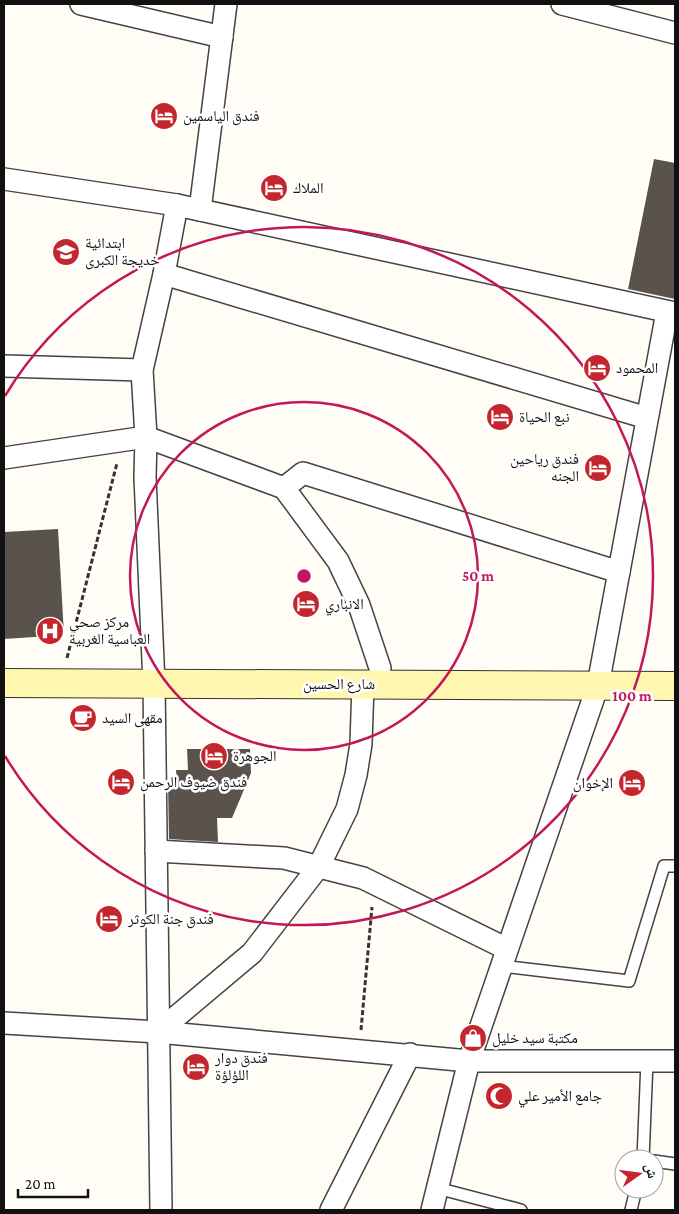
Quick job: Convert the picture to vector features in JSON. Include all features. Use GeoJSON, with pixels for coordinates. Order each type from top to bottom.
{"type":"FeatureCollection","features":[{"type":"Feature","properties":{"kind":"main road","name":"شارع الحسين"},"geometry":{"type":"LineString","coordinates":[[4,683],[154,684],[372,676],[598,685],[675,686]]}},
{"type":"Feature","properties":{"kind":"street"},"geometry":{"type":"LineString","coordinates":[[81,4],[222,37]]}},
{"type":"Feature","properties":{"kind":"street"},"geometry":{"type":"LineString","coordinates":[[200,210],[226,4]]}},
{"type":"Feature","properties":{"kind":"street"},"geometry":{"type":"LineString","coordinates":[[562,4],[675,33]]}},
{"type":"Feature","properties":{"kind":"street"},"geometry":{"type":"LineString","coordinates":[[4,179],[177,205],[671,313],[648,418],[598,685],[469,1061],[432,1210]]}},
{"type":"Feature","properties":{"kind":"street"},"geometry":{"type":"LineString","coordinates":[[160,1210],[154,684],[142,370],[164,274],[177,205]]}},
{"type":"Feature","properties":{"kind":"street"},"geometry":{"type":"LineString","coordinates":[[164,274],[648,418]]}},
{"type":"Feature","properties":{"kind":"street"},"geometry":{"type":"LineString","coordinates":[[4,366],[142,370]]}},
{"type":"Feature","properties":{"kind":"street"},"geometry":{"type":"LineString","coordinates":[[4,458],[146,437],[284,488],[338,561],[359,605],[372,676],[356,775],[347,809],[319,866],[252,953],[158,1032]]}},
{"type":"Feature","properties":{"kind":"street"},"geometry":{"type":"LineString","coordinates":[[284,488],[303,473],[619,572]]}},
{"type":"Feature","properties":{"kind":"street"},"geometry":{"type":"LineString","coordinates":[[156,851],[284,858],[363,878],[504,958]]}},
{"type":"Feature","properties":{"kind":"street"},"geometry":{"type":"LineString","coordinates":[[4,1023],[158,1032],[469,1061],[675,1061]]}},
{"type":"Feature","properties":{"kind":"street"},"geometry":{"type":"LineString","coordinates":[[331,1210],[410,1054]]}},
{"type":"Feature","properties":{"kind":"lane"},"geometry":{"type":"LineString","coordinates":[[504,958],[630,981],[664,866],[675,866]]}},
{"type":"Feature","properties":{"kind":"lane"},"geometry":{"type":"LineString","coordinates":[[643,1149],[647,1061]]}},
{"type":"Feature","properties":{"kind":"lane"},"geometry":{"type":"LineString","coordinates":[[437,1188],[521,1210]]}},
{"type":"Feature","properties":{"kind":"path"},"geometry":{"type":"LineString","coordinates":[[60,683],[122,440]]}},
{"type":"Feature","properties":{"kind":"path"},"geometry":{"type":"LineString","coordinates":[[359,1050],[374,884]]}},
{"type":"Feature","properties":{"kind":"building"},"geometry":{"type":"Polygon","coordinates":[[[654,159],[675,163],[675,299],[628,289],[654,159]]]}},
{"type":"Feature","properties":{"kind":"building"},"geometry":{"type":"Polygon","coordinates":[[[58,529],[64,635],[4,639],[4,532],[58,529]]]}},
{"type":"Feature","properties":{"kind":"building"},"geometry":{"type":"Polygon","coordinates":[[[187,749],[250,749],[251,773],[232,818],[217,818],[218,842],[169,839],[168,782],[177,782],[176,770],[188,770],[187,749]]]}},
{"type":"Feature","properties":{"kind":"place","name":"فندق الياسمين"},"geometry":{"type":"Point","coordinates":[164,116]}},
{"type":"Feature","properties":{"kind":"place","name":"الملاك"},"geometry":{"type":"Point","coordinates":[274,188]}},
{"type":"Feature","properties":{"kind":"place","name":"ابتدائية خديجة الكبرى"},"geometry":{"type":"Point","coordinates":[66,252]}},
{"type":"Feature","properties":{"kind":"place","name":"المحمود"},"geometry":{"type":"Point","coordinates":[597,368]}},
{"type":"Feature","properties":{"kind":"place","name":"نبع الحياة"},"geometry":{"type":"Point","coordinates":[500,417]}},
{"type":"Feature","properties":{"kind":"place","name":"فندق رياحين الجنه"},"geometry":{"type":"Point","coordinates":[598,468]}},
{"type":"Feature","properties":{"kind":"place","name":"الانباري"},"geometry":{"type":"Point","coordinates":[306,604]}},
{"type":"Feature","properties":{"kind":"place","name":"مركز صحي العباسية الغربية"},"geometry":{"type":"Point","coordinates":[50,631]}},
{"type":"Feature","properties":{"kind":"place","name":"مقهى السيد"},"geometry":{"type":"Point","coordinates":[83,718]}},
{"type":"Feature","properties":{"kind":"place","name":"الجوهرة"},"geometry":{"type":"Point","coordinates":[214,756]}},
{"type":"Feature","properties":{"kind":"place","name":"فندق ضيوف الرحمن"},"geometry":{"type":"Point","coordinates":[121,782]}},
{"type":"Feature","properties":{"kind":"place","name":"الإخوان"},"geometry":{"type":"Point","coordinates":[632,783]}},
{"type":"Feature","properties":{"kind":"place","name":"فندق جنة الكوثر"},"geometry":{"type":"Point","coordinates":[109,919]}},
{"type":"Feature","properties":{"kind":"place","name":"مكتبة سيد خليل"},"geometry":{"type":"Point","coordinates":[473,1038]}},
{"type":"Feature","properties":{"kind":"place","name":"فندق دوار اللؤلؤة"},"geometry":{"type":"Point","coordinates":[196,1067]}},
{"type":"Feature","properties":{"kind":"place","name":"جامع الأمير علي"},"geometry":{"type":"Point","coordinates":[499,1096]}}]}
